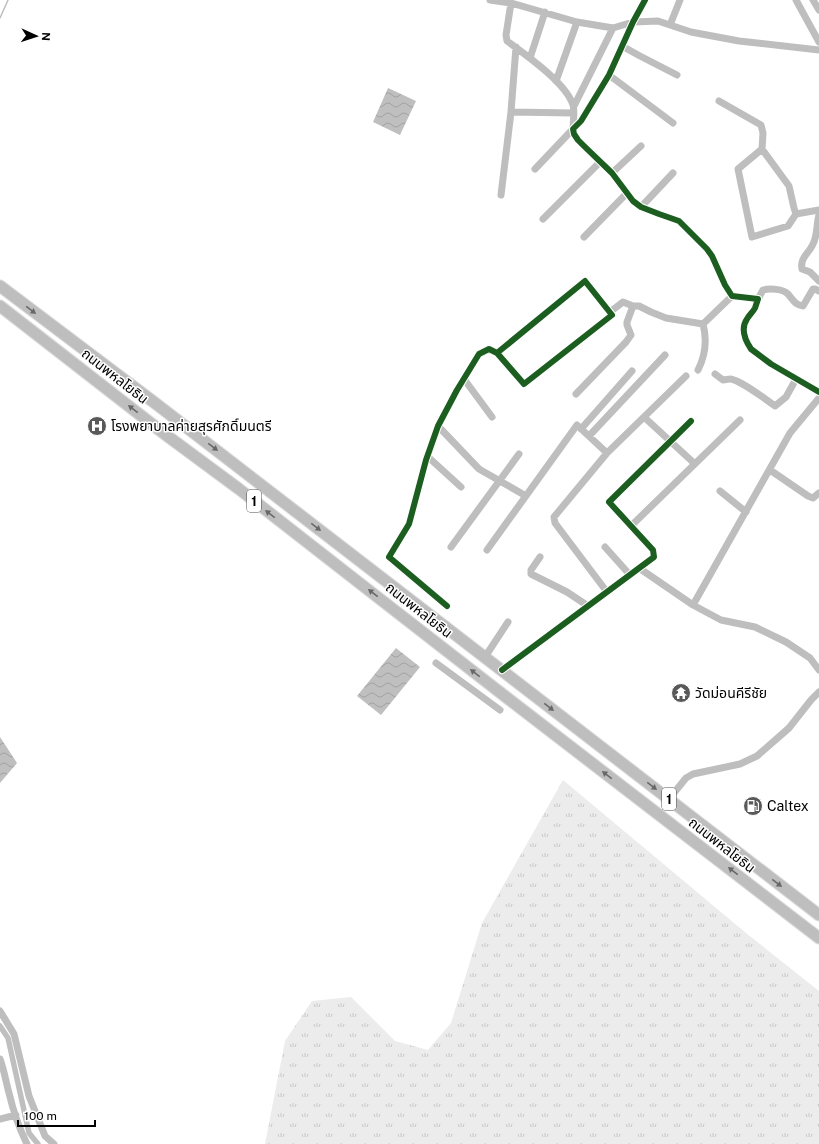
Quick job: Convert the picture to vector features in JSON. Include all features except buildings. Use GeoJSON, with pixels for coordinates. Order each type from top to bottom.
{"type":"FeatureCollection","features":[{"type":"Feature","properties":{"kind":"highway","name":"ถนนพหลโยธิน"},"geometry":{"type":"LineString","coordinates":[[0,286],[155,403],[819,915]]}},
{"type":"Feature","properties":{"kind":"highway","name":"ถนนพหลโยธิน"},"geometry":{"type":"LineString","coordinates":[[0,306],[819,938]]}},
{"type":"Feature","properties":{"kind":"highway"},"geometry":{"type":"LineString","coordinates":[[506,697],[518,683]]}},
{"type":"Feature","properties":{"kind":"street"},"geometry":{"type":"LineString","coordinates":[[490,0],[511,3],[577,22],[613,28],[633,22],[658,21],[690,32],[739,41],[819,50]]}},
{"type":"Feature","properties":{"kind":"street"},"geometry":{"type":"LineString","coordinates":[[535,169],[581,121],[609,75],[633,22],[645,0]]}},
{"type":"Feature","properties":{"kind":"street"},"geometry":{"type":"LineString","coordinates":[[670,25],[680,0]]}},
{"type":"Feature","properties":{"kind":"street"},"geometry":{"type":"LineString","coordinates":[[796,0],[819,42]]}},
{"type":"Feature","properties":{"kind":"street"},"geometry":{"type":"LineString","coordinates":[[814,0],[819,10]]}},
{"type":"Feature","properties":{"kind":"street"},"geometry":{"type":"LineString","coordinates":[[511,3],[508,41],[556,81],[566,92],[574,109]]}},
{"type":"Feature","properties":{"kind":"street"},"geometry":{"type":"LineString","coordinates":[[530,58],[545,12]]}},
{"type":"Feature","properties":{"kind":"street"},"geometry":{"type":"LineString","coordinates":[[556,81],[577,22]]}},
{"type":"Feature","properties":{"kind":"street"},"geometry":{"type":"LineString","coordinates":[[613,28],[574,109],[574,134],[578,140],[612,172],[633,201],[641,207],[682,223],[712,256],[725,285],[732,296]]}},
{"type":"Feature","properties":{"kind":"street"},"geometry":{"type":"LineString","coordinates":[[622,46],[678,75]]}},
{"type":"Feature","properties":{"kind":"street"},"geometry":{"type":"LineString","coordinates":[[501,195],[511,112],[516,47]]}},
{"type":"Feature","properties":{"kind":"street"},"geometry":{"type":"LineString","coordinates":[[609,75],[673,123]]}},
{"type":"Feature","properties":{"kind":"street"},"geometry":{"type":"LineString","coordinates":[[719,101],[761,125],[763,133],[762,149],[789,186],[796,214]]}},
{"type":"Feature","properties":{"kind":"street"},"geometry":{"type":"LineString","coordinates":[[511,112],[574,109]]}},
{"type":"Feature","properties":{"kind":"street"},"geometry":{"type":"LineString","coordinates":[[612,172],[641,146]]}},
{"type":"Feature","properties":{"kind":"street"},"geometry":{"type":"LineString","coordinates":[[762,149],[738,169],[752,236],[788,226],[796,214],[819,210]]}},
{"type":"Feature","properties":{"kind":"street"},"geometry":{"type":"LineString","coordinates":[[543,220],[600,162]]}},
{"type":"Feature","properties":{"kind":"street"},"geometry":{"type":"LineString","coordinates":[[641,207],[673,173]]}},
{"type":"Feature","properties":{"kind":"street"},"geometry":{"type":"LineString","coordinates":[[584,237],[627,193]]}},
{"type":"Feature","properties":{"kind":"street"},"geometry":{"type":"LineString","coordinates":[[819,215],[816,224],[814,245],[806,254],[801,267],[802,269],[810,272],[819,282]]}},
{"type":"Feature","properties":{"kind":"street"},"geometry":{"type":"LineString","coordinates":[[447,606],[389,557],[410,524],[427,456],[438,426],[464,379],[479,354],[489,349],[497,353],[524,384],[612,315],[585,281],[497,353]]}},
{"type":"Feature","properties":{"kind":"street"},"geometry":{"type":"LineString","coordinates":[[819,291],[815,289],[813,290],[803,306],[800,306],[795,303],[788,294],[782,291],[765,289],[762,291],[755,308],[746,320],[744,333],[745,340],[752,349],[772,364],[819,392]]}},
{"type":"Feature","properties":{"kind":"street"},"geometry":{"type":"LineString","coordinates":[[732,296],[758,299]]}},
{"type":"Feature","properties":{"kind":"street"},"geometry":{"type":"LineString","coordinates":[[703,324],[732,296]]}},
{"type":"Feature","properties":{"kind":"street"},"geometry":{"type":"LineString","coordinates":[[610,312],[623,302],[633,306],[639,306],[666,318],[703,324]]}},
{"type":"Feature","properties":{"kind":"street"},"geometry":{"type":"LineString","coordinates":[[576,394],[631,335],[627,322],[633,306]]}},
{"type":"Feature","properties":{"kind":"street"},"geometry":{"type":"LineString","coordinates":[[698,370],[703,359],[705,337],[703,324]]}},
{"type":"Feature","properties":{"kind":"street"},"geometry":{"type":"LineString","coordinates":[[588,436],[665,355]]}},
{"type":"Feature","properties":{"kind":"street"},"geometry":{"type":"LineString","coordinates":[[581,429],[632,371]]}},
{"type":"Feature","properties":{"kind":"street"},"geometry":{"type":"LineString","coordinates":[[714,374],[722,380],[730,379],[737,382],[775,406],[786,397],[796,379]]}},
{"type":"Feature","properties":{"kind":"street"},"geometry":{"type":"LineString","coordinates":[[607,592],[555,523],[554,519],[556,514],[607,453],[686,376]]}},
{"type":"Feature","properties":{"kind":"street"},"geometry":{"type":"LineString","coordinates":[[464,379],[492,417]]}},
{"type":"Feature","properties":{"kind":"street"},"geometry":{"type":"LineString","coordinates":[[694,605],[790,433],[819,398]]}},
{"type":"Feature","properties":{"kind":"street"},"geometry":{"type":"LineString","coordinates":[[644,417],[695,464]]}},
{"type":"Feature","properties":{"kind":"street"},"geometry":{"type":"LineString","coordinates":[[631,526],[740,420]]}},
{"type":"Feature","properties":{"kind":"street"},"geometry":{"type":"LineString","coordinates":[[502,670],[654,558],[653,550],[610,502],[691,421]]}},
{"type":"Feature","properties":{"kind":"street"},"geometry":{"type":"LineString","coordinates":[[438,426],[479,469],[526,496]]}},
{"type":"Feature","properties":{"kind":"street"},"geometry":{"type":"LineString","coordinates":[[487,550],[577,426],[607,453]]}},
{"type":"Feature","properties":{"kind":"street"},"geometry":{"type":"LineString","coordinates":[[451,547],[519,454]]}},
{"type":"Feature","properties":{"kind":"street"},"geometry":{"type":"LineString","coordinates":[[427,456],[461,487]]}},
{"type":"Feature","properties":{"kind":"street"},"geometry":{"type":"LineString","coordinates":[[770,470],[808,496],[813,498],[819,493]]}},
{"type":"Feature","properties":{"kind":"street"},"geometry":{"type":"LineString","coordinates":[[720,491],[746,512]]}},
{"type":"Feature","properties":{"kind":"street"},"geometry":{"type":"LineString","coordinates":[[605,547],[630,575]]}},
{"type":"Feature","properties":{"kind":"street"},"geometry":{"type":"LineString","coordinates":[[540,557],[531,574],[567,592],[588,606]]}},
{"type":"Feature","properties":{"kind":"street"},"geometry":{"type":"LineString","coordinates":[[639,568],[694,605],[721,620],[755,627],[786,642],[810,658],[819,670]]}},
{"type":"Feature","properties":{"kind":"street"},"geometry":{"type":"LineString","coordinates":[[485,657],[508,622]]}},
{"type":"Feature","properties":{"kind":"street"},"geometry":{"type":"LineString","coordinates":[[436,663],[500,710]]}},
{"type":"Feature","properties":{"kind":"street"},"geometry":{"type":"LineString","coordinates":[[669,800],[686,778],[692,774],[740,764],[758,756],[789,728],[819,692]]}},
{"type":"Feature","properties":{"kind":"street"},"geometry":{"type":"LineString","coordinates":[[0,1011],[14,1034],[29,1096],[45,1136],[54,1144]]}},
{"type":"Feature","properties":{"kind":"street"},"geometry":{"type":"LineString","coordinates":[[0,1059],[8,1092],[27,1144]]}},
{"type":"Feature","properties":{"kind":"street"},"geometry":{"type":"LineString","coordinates":[[0,1119],[16,1115]]}},
{"type":"Feature","properties":{"kind":"green space"},"geometry":{"type":"Polygon","coordinates":[[[563,780],[746,933],[819,991],[819,1144],[265,1144],[285,1041],[312,1001],[351,997],[395,1041],[428,1050],[451,1023],[482,923],[563,780]]]}},
{"type":"Feature","properties":{"kind":"water"},"geometry":{"type":"Polygon","coordinates":[[[388,88],[416,101],[400,135],[373,122],[388,88]]]}},
{"type":"Feature","properties":{"kind":"water"},"geometry":{"type":"Polygon","coordinates":[[[396,648],[420,667],[381,715],[357,696],[396,648]]]}},
{"type":"Feature","properties":{"kind":"water"},"geometry":{"type":"Polygon","coordinates":[[[0,737],[17,763],[0,783],[0,737]]]}},
{"type":"Feature","properties":{"kind":"waterway"},"geometry":{"type":"LineString","coordinates":[[0,18],[8,0]]}},
{"type":"Feature","properties":{"kind":"waterway"},"geometry":{"type":"LineString","coordinates":[[0,1026],[8,1038],[29,1133],[38,1144]]}},
{"type":"Feature","properties":{"kind":"cycle path"},"geometry":{"type":"LineString","coordinates":[[645,0],[633,22],[609,75],[581,121],[573,129],[574,134],[578,140],[612,173],[633,201],[641,207],[679,221],[707,249],[732,296],[758,299],[755,308],[744,327],[745,338],[751,349],[771,364],[819,392]]}},
{"type":"Feature","properties":{"kind":"cycle path"},"geometry":{"type":"LineString","coordinates":[[447,606],[389,557],[409,524],[426,460],[438,426],[457,390],[479,354],[489,349],[497,353],[524,384],[612,315],[585,281],[497,353]]}},
{"type":"Feature","properties":{"kind":"cycle path"},"geometry":{"type":"LineString","coordinates":[[502,670],[654,557],[653,550],[609,502],[691,421]]}},
{"type":"Feature","properties":{"kind":"place","name":"โรงพยาบาลค่ายสุรศักดิ์มนตรี"},"geometry":{"type":"Point","coordinates":[97,426]}},
{"type":"Feature","properties":{"kind":"place","name":"วัดม่อนคีรีชัย"},"geometry":{"type":"Point","coordinates":[681,693]}},
{"type":"Feature","properties":{"kind":"place","name":"Caltex"},"geometry":{"type":"Point","coordinates":[753,806]}}]}
